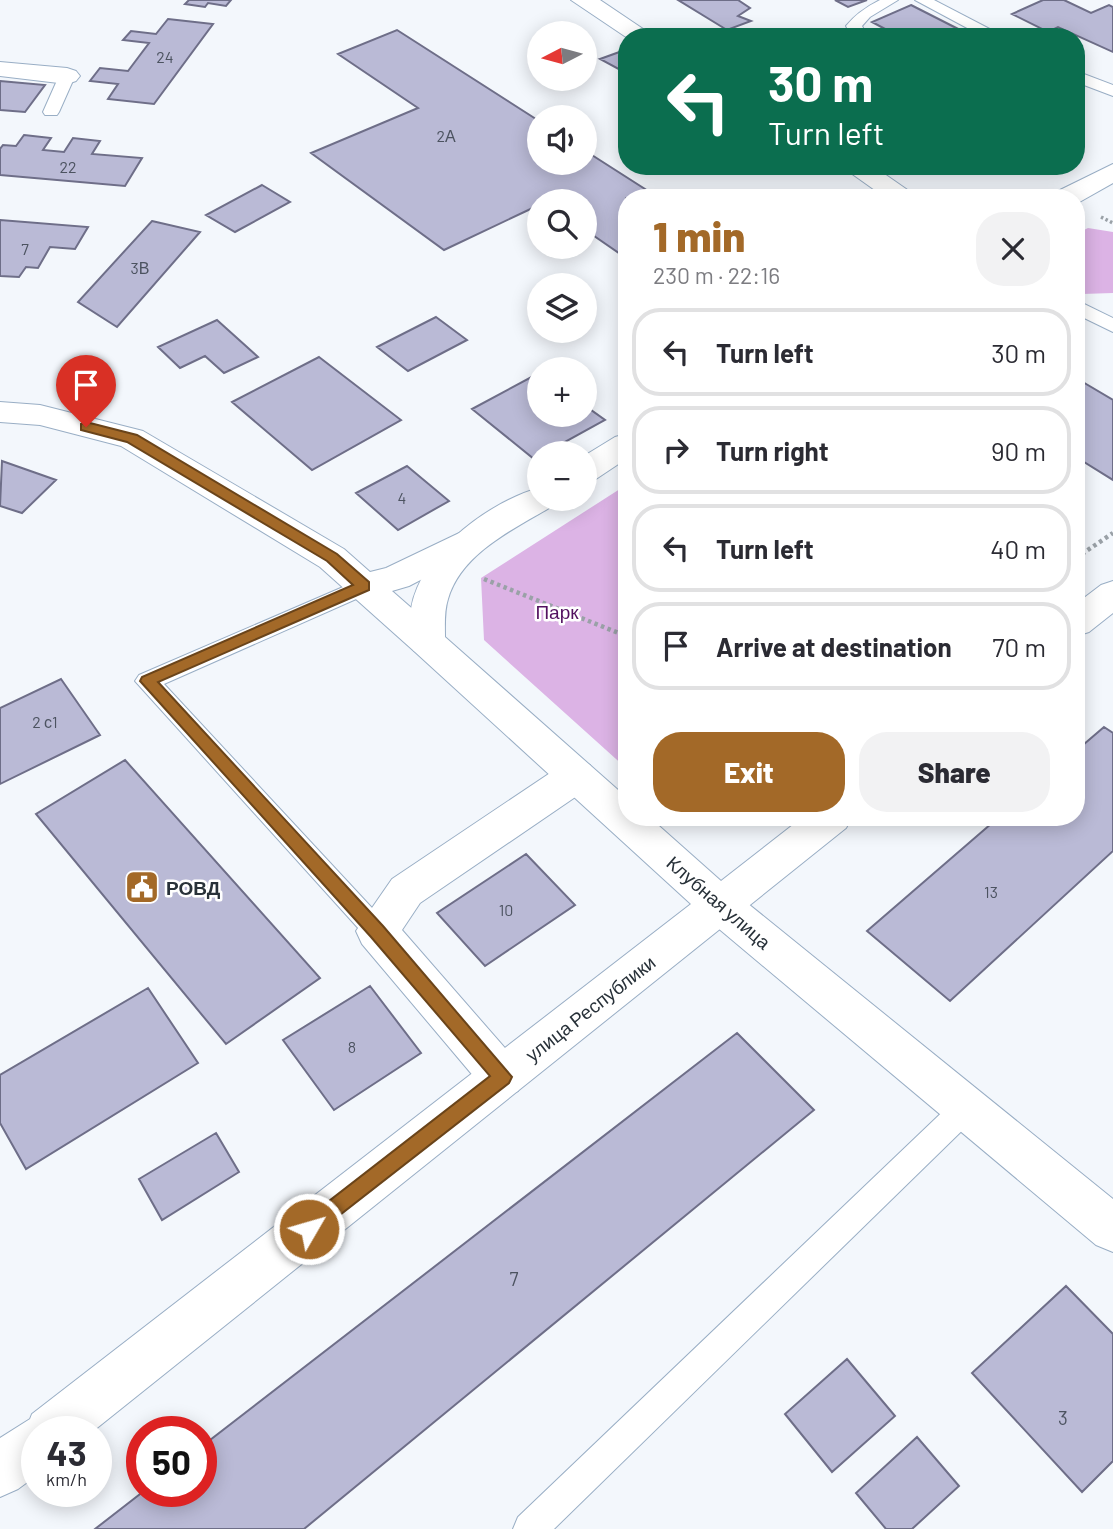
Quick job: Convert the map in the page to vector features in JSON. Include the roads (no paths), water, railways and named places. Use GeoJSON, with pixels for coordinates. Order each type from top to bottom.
{"type":"FeatureCollection","features":[{"type":"Feature","properties":{"kind":"street"},"geometry":{"type":"LineString","coordinates":[[583,0],[628,28]]}},
{"type":"Feature","properties":{"kind":"street"},"geometry":{"type":"LineString","coordinates":[[0,69],[67,76]]}},
{"type":"Feature","properties":{"kind":"street"},"geometry":{"type":"LineString","coordinates":[[1082,189],[1113,172]]}},
{"type":"Feature","properties":{"kind":"street"},"geometry":{"type":"LineString","coordinates":[[868,175],[891,189]]}},
{"type":"Feature","properties":{"kind":"street","name":"Клубная улица"},"geometry":{"type":"LineString","coordinates":[[0,412],[40,415],[132,438],[332,558],[618,814]]}},
{"type":"Feature","properties":{"kind":"street"},"geometry":{"type":"LineString","coordinates":[[597,463],[618,450]]}},
{"type":"Feature","properties":{"kind":"street"},"geometry":{"type":"LineString","coordinates":[[364,586],[397,577],[476,537],[527,506]]}},
{"type":"Feature","properties":{"kind":"street"},"geometry":{"type":"LineString","coordinates":[[427,642],[430,599],[449,565],[476,537]]}},
{"type":"Feature","properties":{"kind":"street"},"geometry":{"type":"LineString","coordinates":[[1085,616],[1113,594]]}},
{"type":"Feature","properties":{"kind":"street"},"geometry":{"type":"LineString","coordinates":[[502,1077],[377,931],[406,891],[576,776]]}},
{"type":"Feature","properties":{"kind":"street","name":"Клубная улица"},"geometry":{"type":"LineString","coordinates":[[632,826],[721,906],[1113,1229]]}},
{"type":"Feature","properties":{"kind":"street","name":"улица Республики"},"geometry":{"type":"LineString","coordinates":[[70,1416],[821,826]]}},
{"type":"Feature","properties":{"kind":"street"},"geometry":{"type":"LineString","coordinates":[[0,1471],[21,1455]]}},
{"type":"Feature","properties":{"kind":"lane"},"geometry":{"type":"LineString","coordinates":[[855,28],[865,14],[891,0]]}},
{"type":"Feature","properties":{"kind":"lane"},"geometry":{"type":"LineString","coordinates":[[922,0],[979,28]]}},
{"type":"Feature","properties":{"kind":"lane"},"geometry":{"type":"LineString","coordinates":[[51,112],[67,76]]}},
{"type":"Feature","properties":{"kind":"lane"},"geometry":{"type":"LineString","coordinates":[[1085,80],[1113,92]]}},
{"type":"Feature","properties":{"kind":"lane"},"geometry":{"type":"LineString","coordinates":[[1085,88],[1096,85]]}},
{"type":"Feature","properties":{"kind":"lane"},"geometry":{"type":"LineString","coordinates":[[1085,311],[1113,326]]}},
{"type":"Feature","properties":{"kind":"lane"},"geometry":{"type":"LineString","coordinates":[[364,586],[147,681],[377,931]]}},
{"type":"Feature","properties":{"kind":"lane"},"geometry":{"type":"LineString","coordinates":[[530,1529],[966,1108]]}},
{"type":"Feature","properties":{"kind":"place","name":"РОВД"},"geometry":{"type":"Point","coordinates":[142,887]}},
{"type":"Feature","properties":{"kind":"park label","name":"Парк"},"geometry":{"type":"Point","coordinates":[557,611]}}]}
